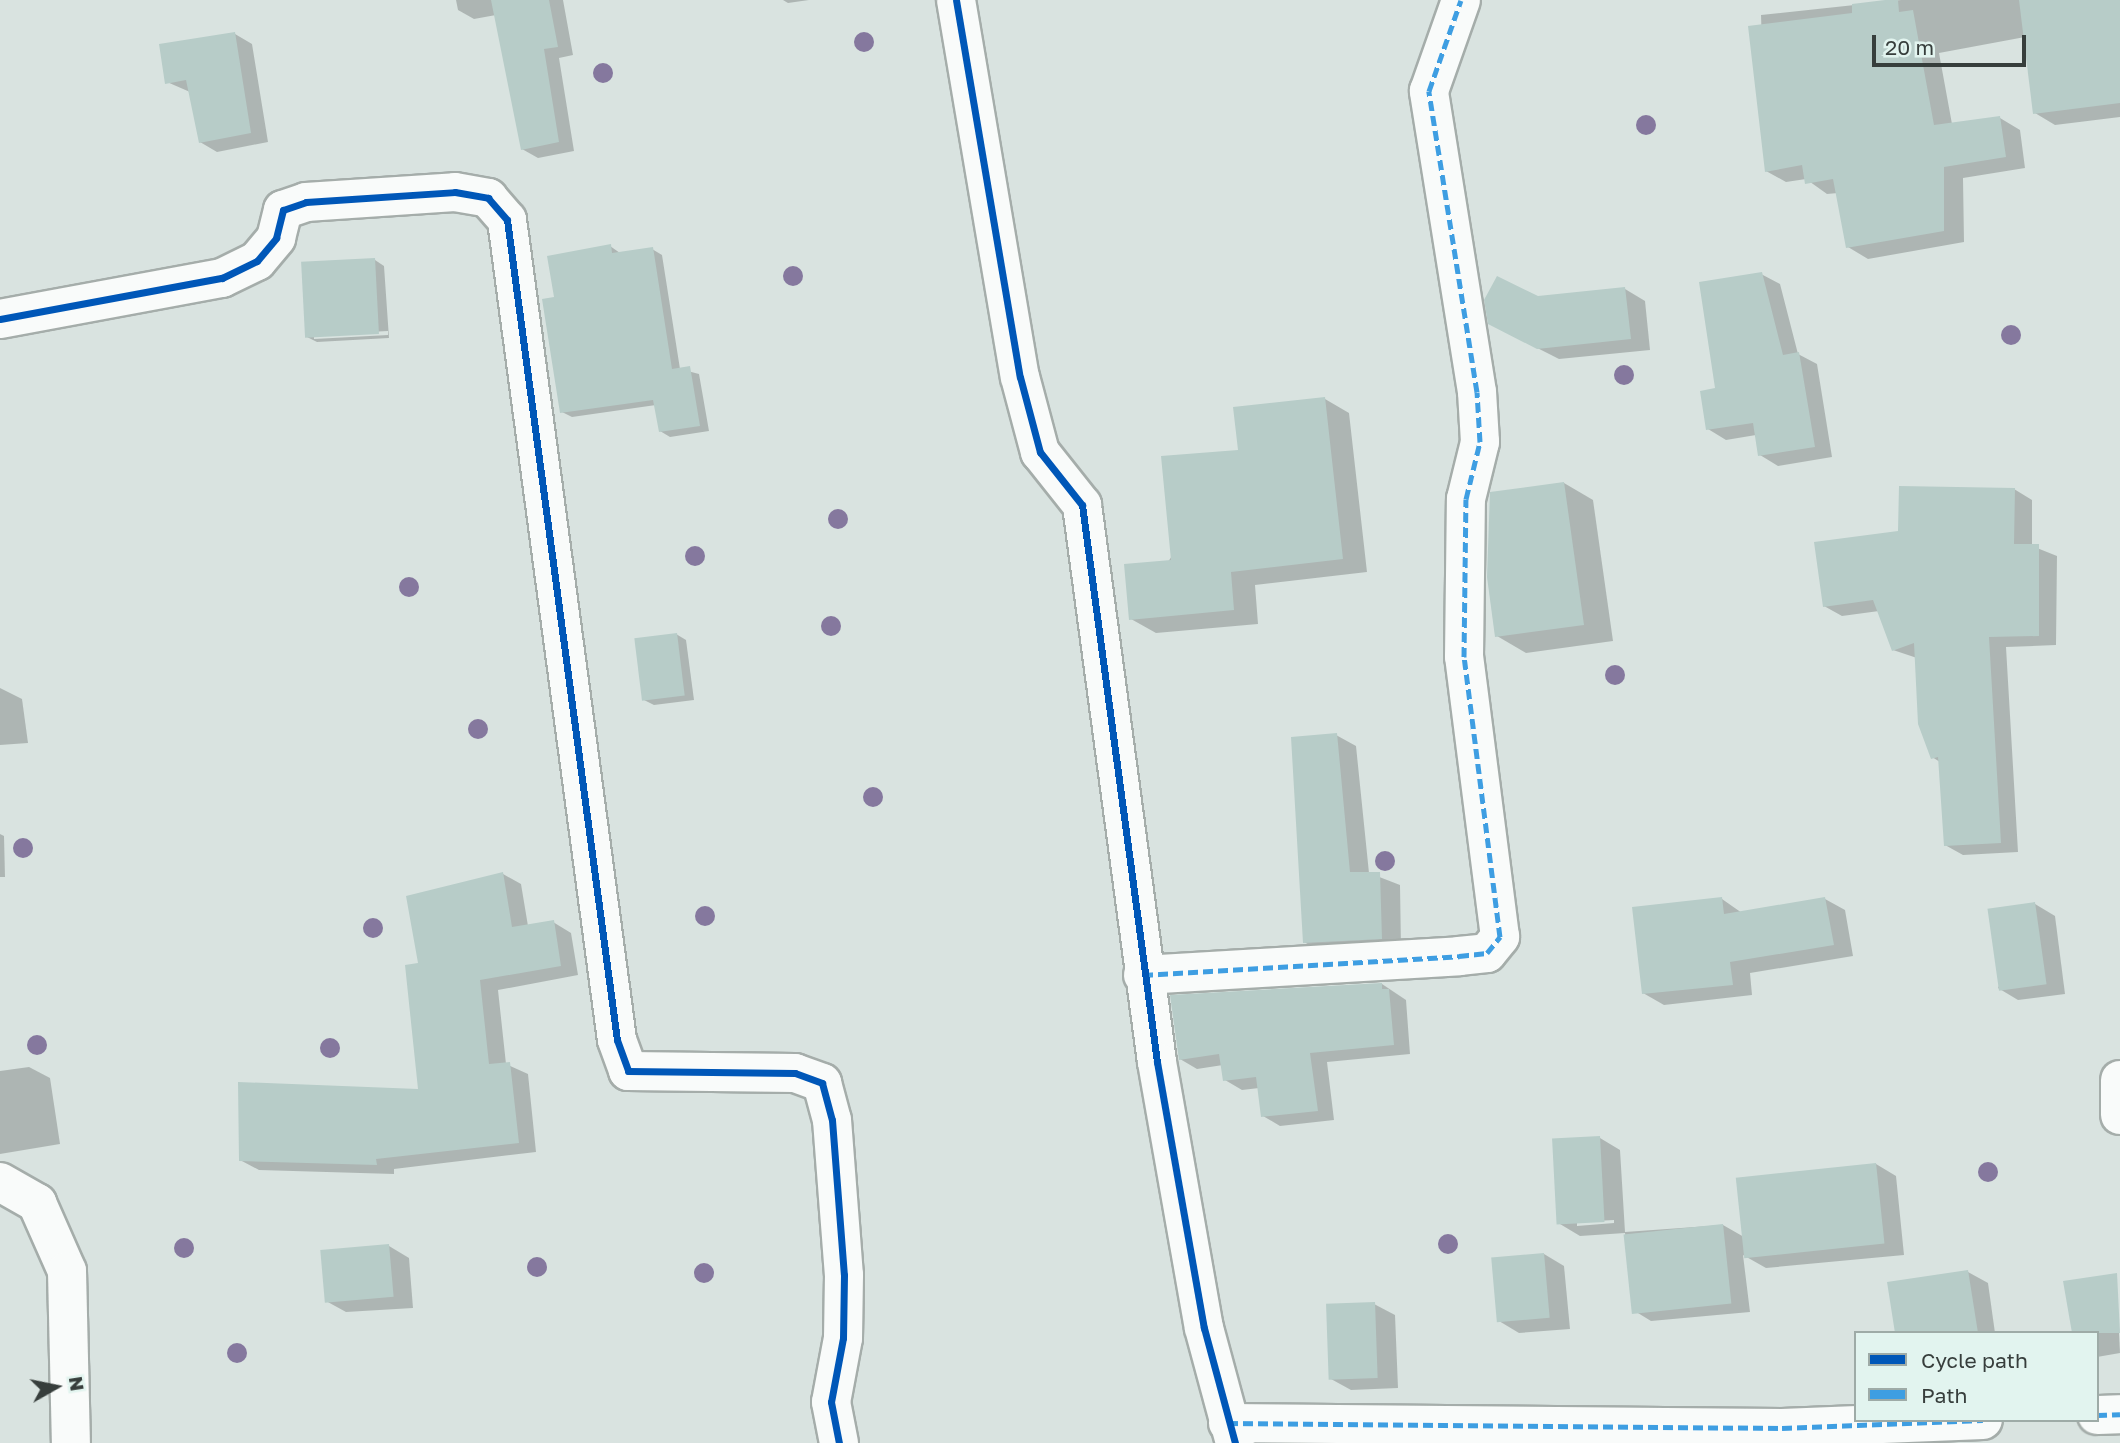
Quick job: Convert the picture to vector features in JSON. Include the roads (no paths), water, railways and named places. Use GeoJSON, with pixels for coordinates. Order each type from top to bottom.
{"type":"FeatureCollection","features":[{"type":"Feature","properties":{"kind":"street"},"geometry":{"type":"LineString","coordinates":[[956,0],[1020,377],[1040,452],[1082,505],[1143,975],[1203,1328],[1231,1433],[1782,1428],[1933,1422]]}},
{"type":"Feature","properties":{"kind":"street"},"geometry":{"type":"LineString","coordinates":[[1143,975],[1459,956],[1487,953],[1500,937],[1464,657],[1466,499],[1480,442],[1477,392],[1429,90],[1461,0]]}},
{"type":"Feature","properties":{"kind":"street"},"geometry":{"type":"LineString","coordinates":[[0,319],[222,278],[257,261],[276,238],[283,210],[306,202],[455,192],[488,198],[508,220],[617,1040],[628,1071],[795,1073],[822,1083],[832,1120],[844,1275],[843,1338],[831,1402],[839,1443]]}},
{"type":"Feature","properties":{"kind":"street"},"geometry":{"type":"LineString","coordinates":[[2120,1080],[2120,1115]]}},
{"type":"Feature","properties":{"kind":"street"},"geometry":{"type":"LineString","coordinates":[[0,1182],[37,1203],[67,1271],[71,1443]]}},
{"type":"Feature","properties":{"kind":"street"},"geometry":{"type":"LineString","coordinates":[[2099,1415],[2120,1414]]}}]}
